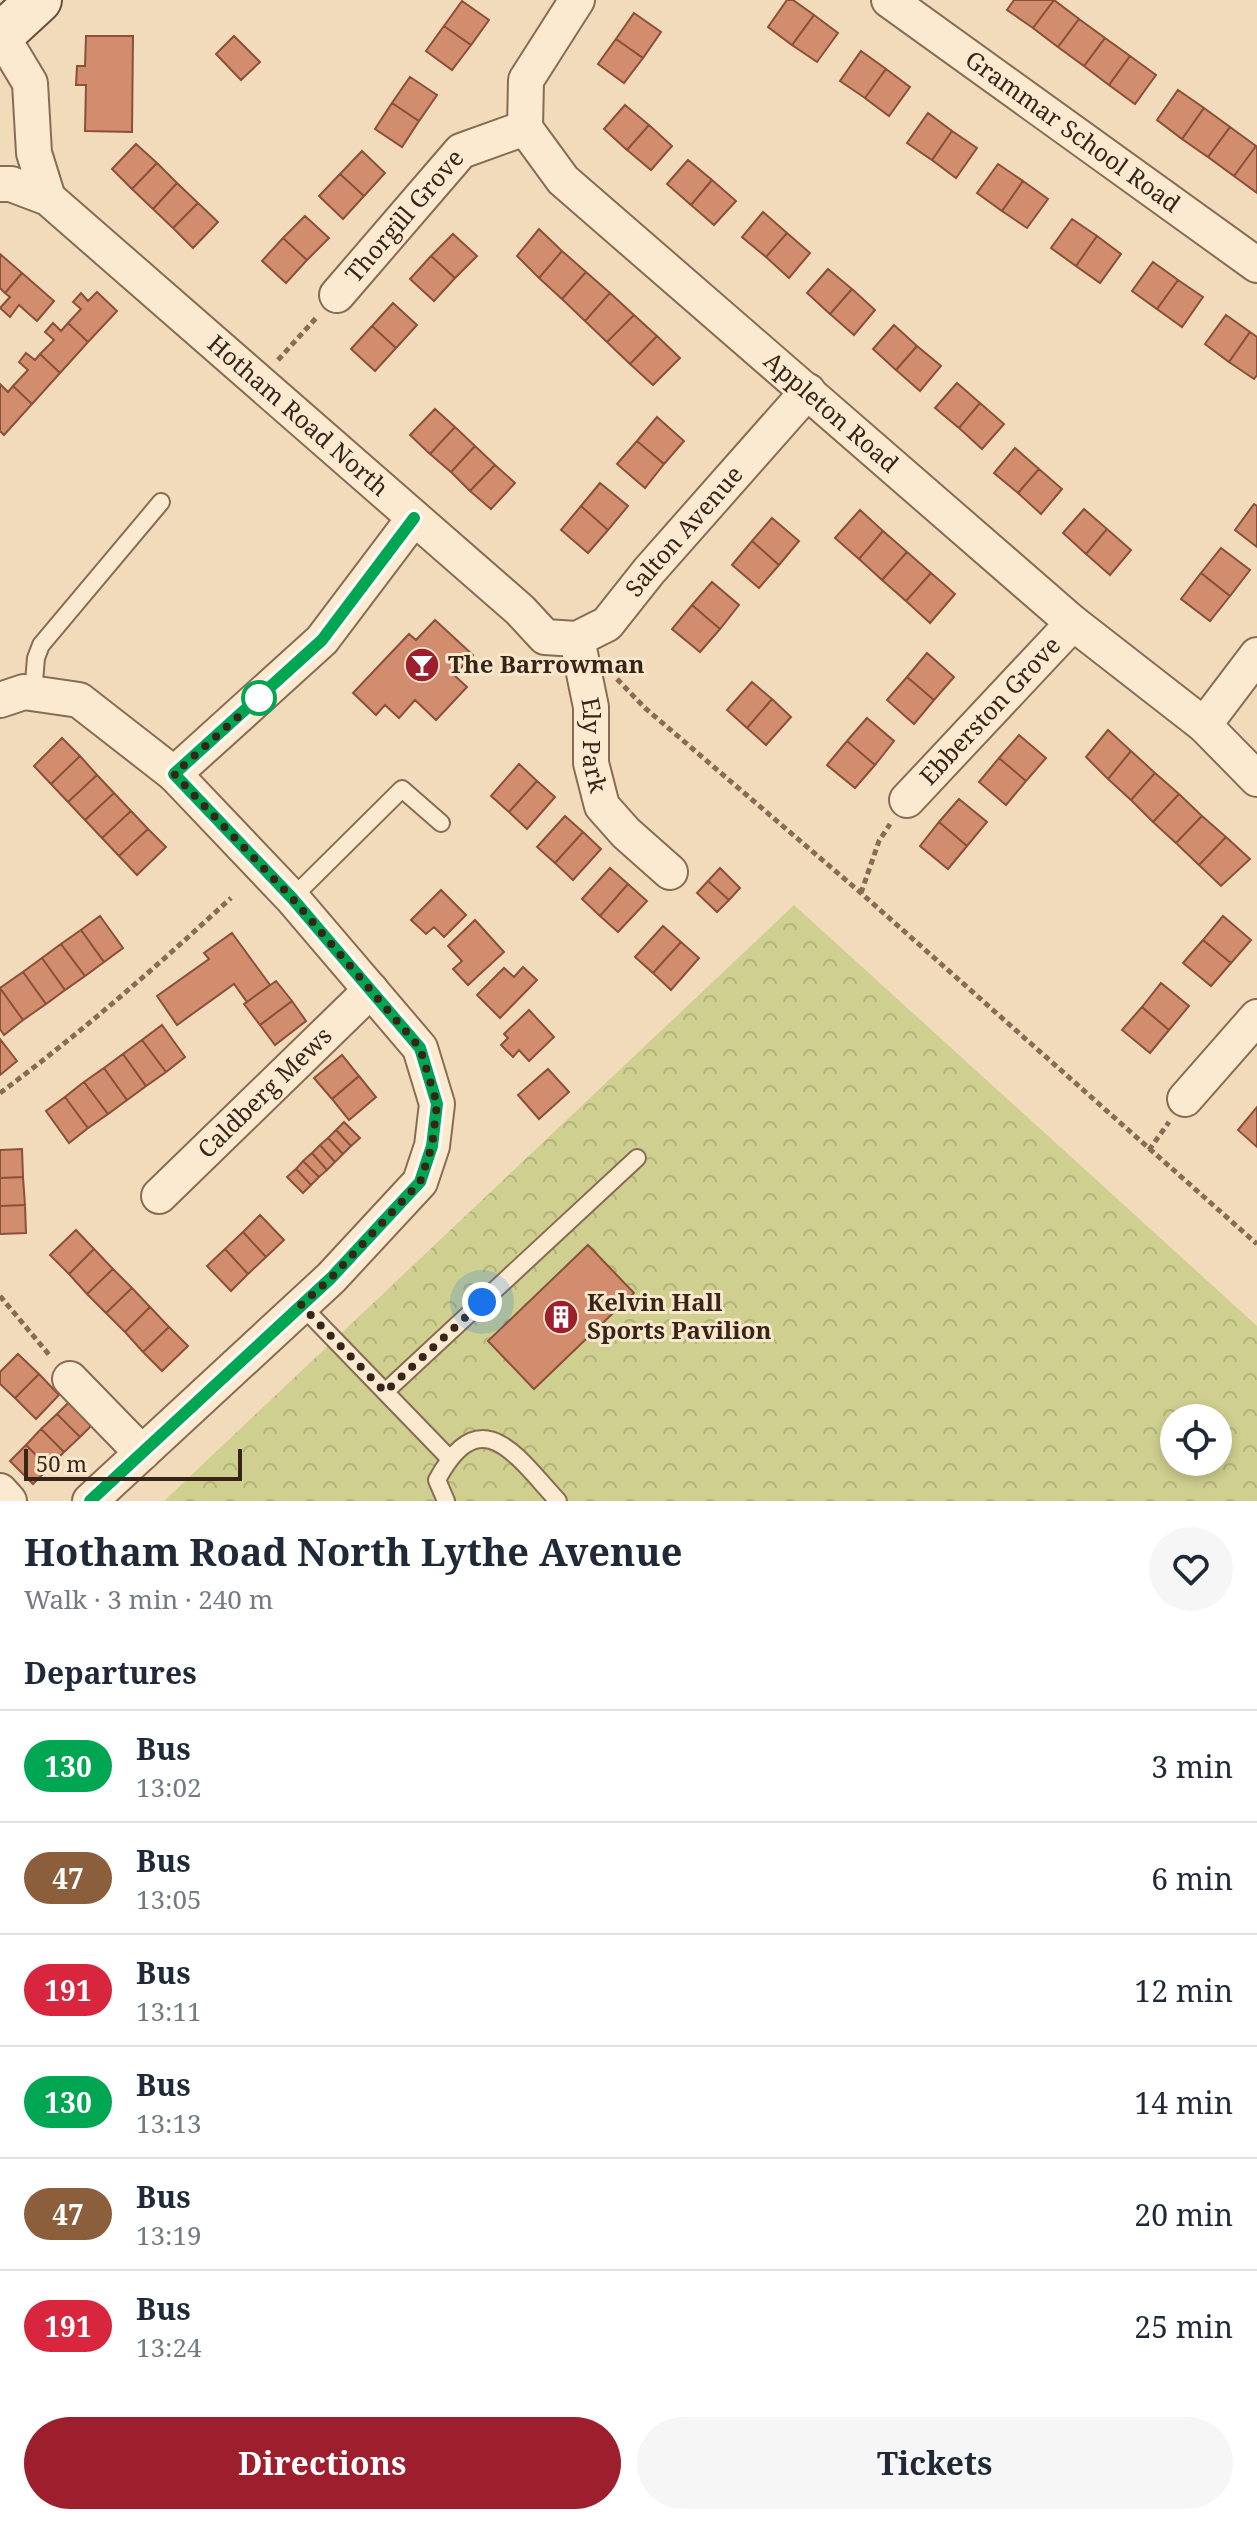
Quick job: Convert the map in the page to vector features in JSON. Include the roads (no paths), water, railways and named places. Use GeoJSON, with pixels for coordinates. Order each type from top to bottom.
{"type":"FeatureCollection","features":[{"type":"Feature","properties":{"kind":"street"},"geometry":{"type":"LineString","coordinates":[[39,0],[0,35],[30,83],[34,153],[48,198]]}},
{"type":"Feature","properties":{"kind":"street"},"geometry":{"type":"LineString","coordinates":[[525,128],[526,80],[577,0]]}},
{"type":"Feature","properties":{"kind":"street","name":"Grammar School Road"},"geometry":{"type":"LineString","coordinates":[[889,0],[1257,265]]}},
{"type":"Feature","properties":{"kind":"street","name":"Thorgill Grove"},"geometry":{"type":"LineString","coordinates":[[337,295],[461,151],[525,128]]}},
{"type":"Feature","properties":{"kind":"street","name":"Appleton Road"},"geometry":{"type":"LineString","coordinates":[[525,128],[563,180],[1073,623],[1204,725],[1257,779]]}},
{"type":"Feature","properties":{"kind":"street","name":"Hotham Road North"},"geometry":{"type":"LineString","coordinates":[[0,184],[11,184],[48,198],[520,610],[561,638]]}},
{"type":"Feature","properties":{"kind":"street","name":"Salton Avenue"},"geometry":{"type":"LineString","coordinates":[[561,638],[607,624],[649,571],[808,391]]}},
{"type":"Feature","properties":{"kind":"street"},"geometry":{"type":"LineString","coordinates":[[174,774],[322,640],[414,518]]}},
{"type":"Feature","properties":{"kind":"street","name":"Ebberston Grove"},"geometry":{"type":"LineString","coordinates":[[907,800],[1073,623]]}},
{"type":"Feature","properties":{"kind":"street","name":"Ely Park"},"geometry":{"type":"LineString","coordinates":[[561,638],[591,707],[591,763],[602,806],[626,833],[670,872]]}},
{"type":"Feature","properties":{"kind":"street"},"geometry":{"type":"LineString","coordinates":[[1204,725],[1257,655]]}},
{"type":"Feature","properties":{"kind":"street"},"geometry":{"type":"LineString","coordinates":[[16,697],[79,700],[174,774],[292,898],[420,1048],[437,1104],[432,1146],[420,1182],[331,1278],[90,1501]]}},
{"type":"Feature","properties":{"kind":"street","name":"Caldberg Mews"},"geometry":{"type":"LineString","coordinates":[[159,1196],[371,990]]}},
{"type":"Feature","properties":{"kind":"street"},"geometry":{"type":"LineString","coordinates":[[1185,1099],[1257,1017]]}},
{"type":"Feature","properties":{"kind":"street"},"geometry":{"type":"LineString","coordinates":[[70,1379],[142,1453]]}},
{"type":"Feature","properties":{"kind":"street"},"geometry":{"type":"LineString","coordinates":[[0,1491],[9,1501]]}},
{"type":"Feature","properties":{"kind":"lane"},"geometry":{"type":"LineString","coordinates":[[16,697],[41,645],[161,502]]}},
{"type":"Feature","properties":{"kind":"lane"},"geometry":{"type":"LineString","coordinates":[[292,898],[402,789],[441,823]]}},
{"type":"Feature","properties":{"kind":"lane"},"geometry":{"type":"LineString","coordinates":[[385,1392],[637,1158]]}},
{"type":"Feature","properties":{"kind":"lane"},"geometry":{"type":"LineString","coordinates":[[301,1305],[449,1458]]}},
{"type":"Feature","properties":{"kind":"lane"},"geometry":{"type":"LineString","coordinates":[[446,1501],[437,1480],[449,1458],[470,1442],[490,1438],[510,1450],[558,1501]]}},
{"type":"Feature","properties":{"kind":"place","name":"The Barrowman"},"geometry":{"type":"Point","coordinates":[422,665]}},
{"type":"Feature","properties":{"kind":"place","name":"Kelvin Hall Sports Pavilion"},"geometry":{"type":"Point","coordinates":[561,1317]}}]}
